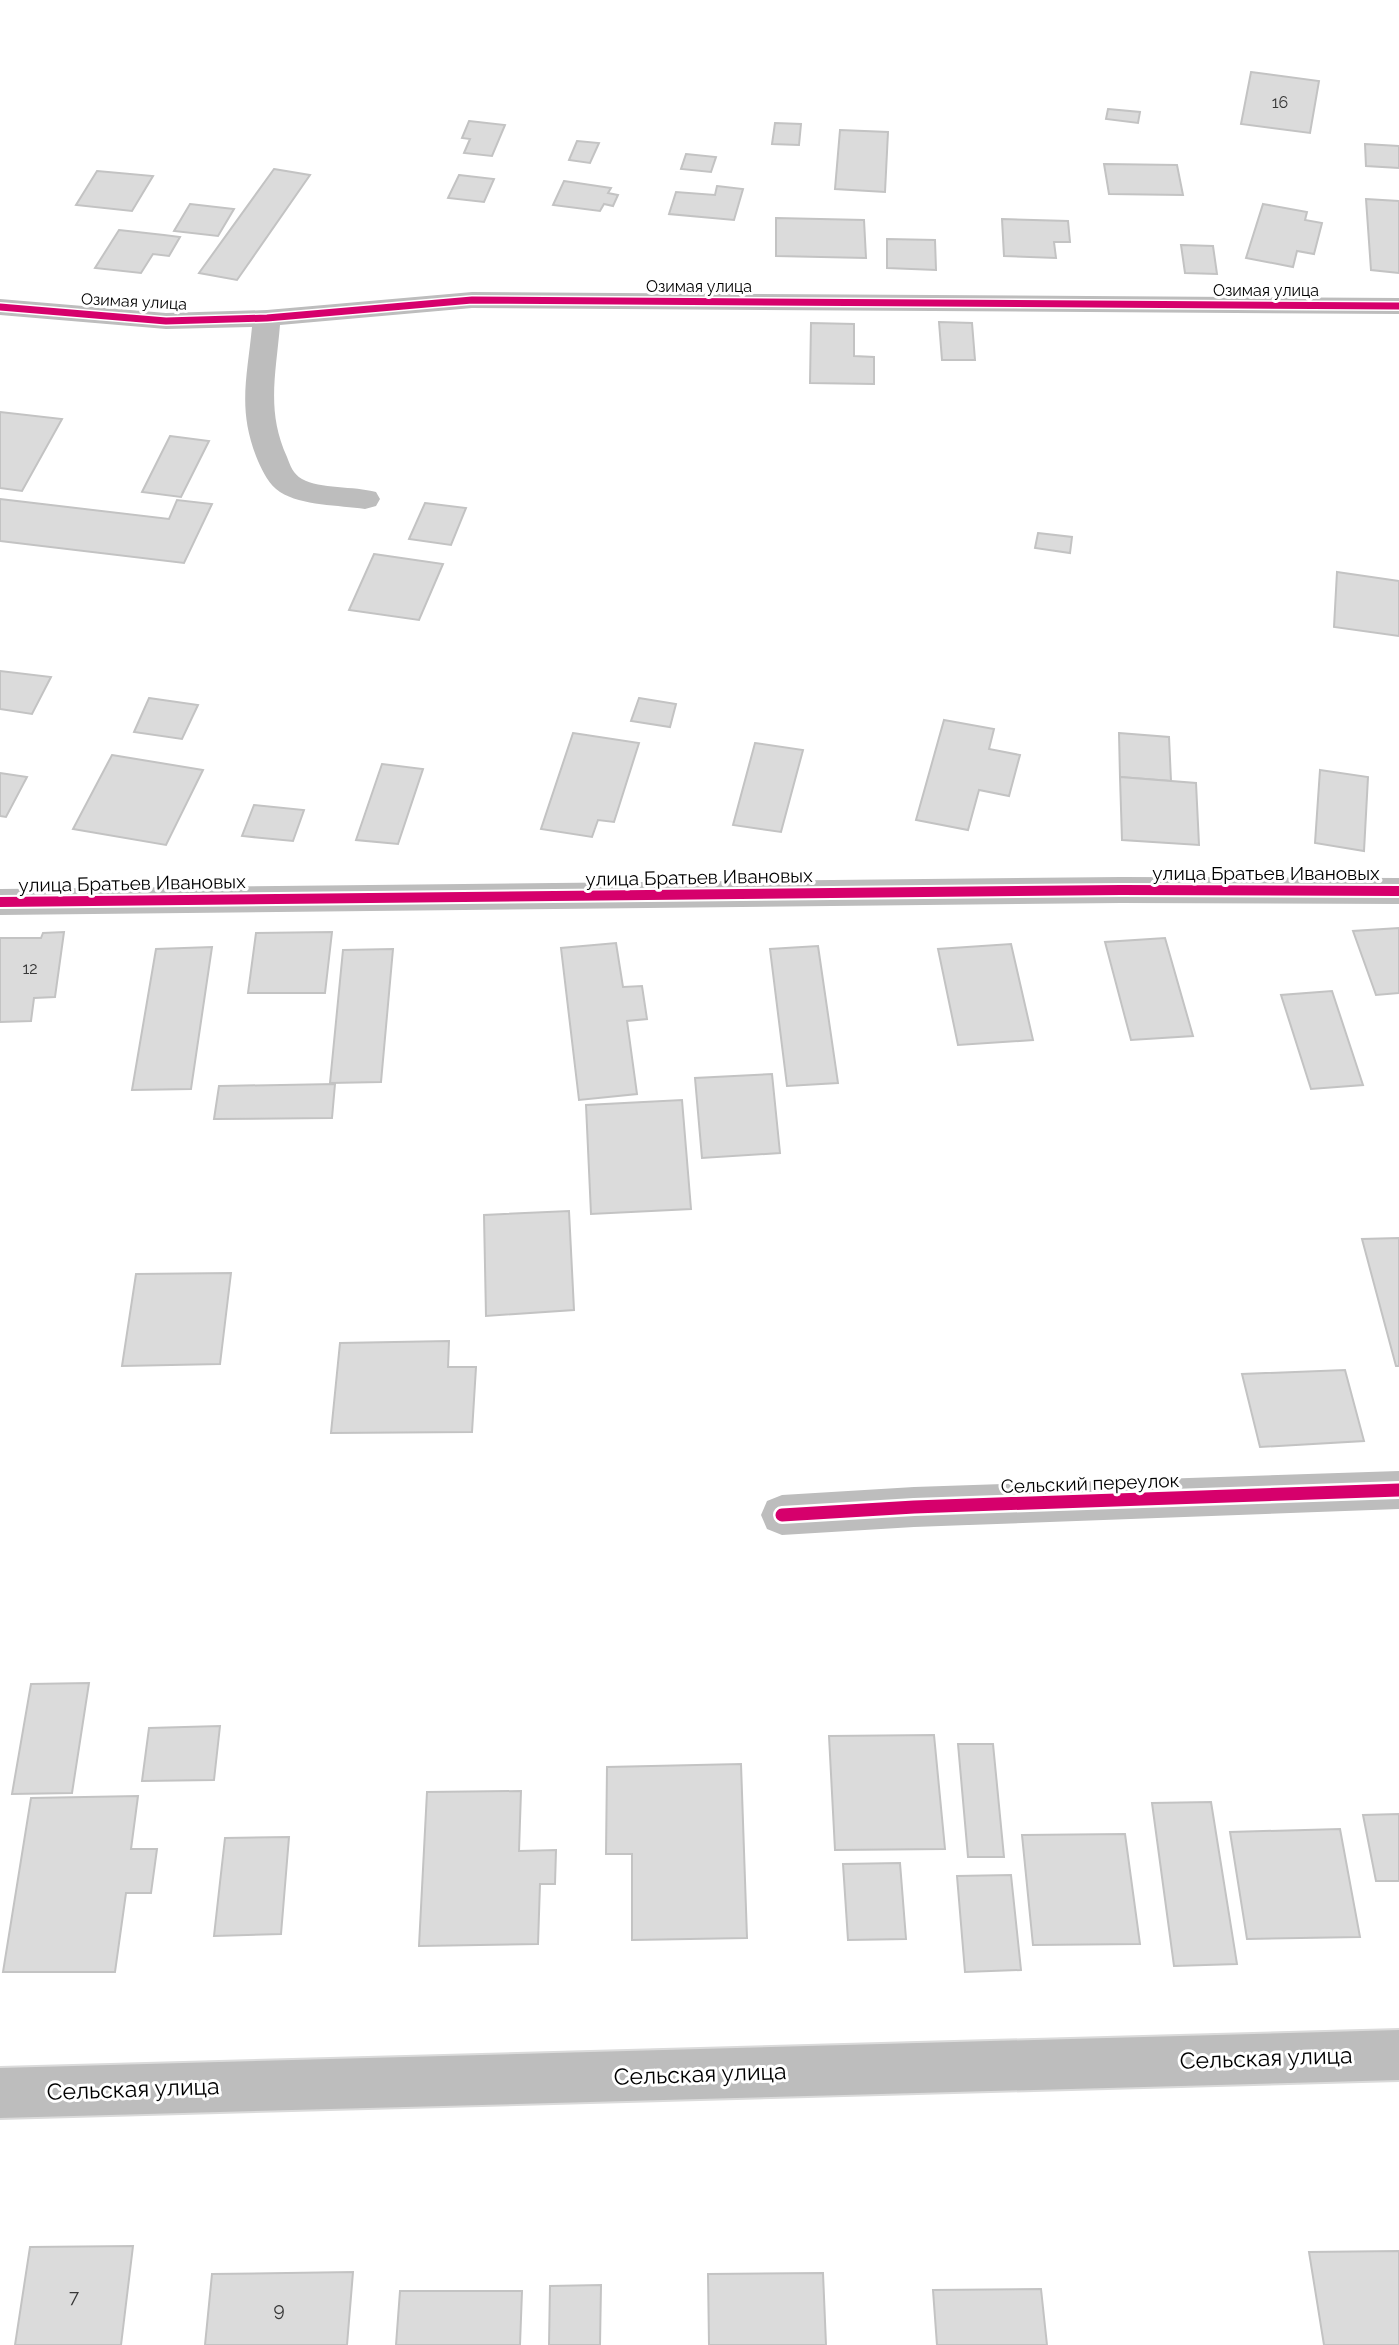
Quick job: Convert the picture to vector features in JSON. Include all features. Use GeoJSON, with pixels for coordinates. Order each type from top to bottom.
{"type":"FeatureCollection","features":[{"type":"Feature","properties":{"kind":"street","name":"Озимая улица"},"geometry":{"type":"LineString","coordinates":[[0,307],[166,321],[267,318],[472,300],[1399,306]]}},
{"type":"Feature","properties":{"kind":"street"},"geometry":{"type":"LineString","coordinates":[[267,318],[258,409],[264,439],[279,474],[290,485],[307,491],[365,499]]}},
{"type":"Feature","properties":{"kind":"street","name":"улица Братьев Ивановых"},"geometry":{"type":"LineString","coordinates":[[0,902],[1121,890],[1399,891]]}},
{"type":"Feature","properties":{"kind":"street","name":"Сельский переулок"},"geometry":{"type":"LineString","coordinates":[[782,1515],[914,1507],[1399,1490]]}},
{"type":"Feature","properties":{"kind":"street","name":"Сельская улица"},"geometry":{"type":"LineString","coordinates":[[0,2093],[1399,2054]]}},
{"type":"Feature","properties":{"kind":"building"},"geometry":{"type":"Polygon","coordinates":[[[1251,72],[1319,81],[1310,133],[1241,124],[1251,72]]]}},
{"type":"Feature","properties":{"kind":"building"},"geometry":{"type":"Polygon","coordinates":[[[1108,109],[1140,112],[1138,123],[1106,119],[1108,109]]]}},
{"type":"Feature","properties":{"kind":"building"},"geometry":{"type":"Polygon","coordinates":[[[469,121],[505,125],[492,156],[464,153],[470,139],[462,138],[469,121]]]}},
{"type":"Feature","properties":{"kind":"building"},"geometry":{"type":"Polygon","coordinates":[[[775,123],[801,124],[799,145],[772,144],[775,123]]]}},
{"type":"Feature","properties":{"kind":"building"},"geometry":{"type":"Polygon","coordinates":[[[840,130],[888,132],[885,192],[835,189],[840,130]]]}},
{"type":"Feature","properties":{"kind":"building"},"geometry":{"type":"Polygon","coordinates":[[[577,141],[599,143],[590,163],[569,160],[577,141]]]}},
{"type":"Feature","properties":{"kind":"building"},"geometry":{"type":"Polygon","coordinates":[[[1365,144],[1399,146],[1399,168],[1366,166],[1365,144]]]}},
{"type":"Feature","properties":{"kind":"building"},"geometry":{"type":"Polygon","coordinates":[[[686,154],[716,157],[711,172],[681,169],[686,154]]]}},
{"type":"Feature","properties":{"kind":"building"},"geometry":{"type":"Polygon","coordinates":[[[1104,164],[1177,165],[1183,195],[1109,194],[1104,164]]]}},
{"type":"Feature","properties":{"kind":"building"},"geometry":{"type":"Polygon","coordinates":[[[274,169],[310,175],[237,280],[199,273],[274,169]]]}},
{"type":"Feature","properties":{"kind":"building"},"geometry":{"type":"Polygon","coordinates":[[[97,171],[153,176],[132,211],[76,205],[97,171]]]}},
{"type":"Feature","properties":{"kind":"building"},"geometry":{"type":"Polygon","coordinates":[[[459,175],[494,179],[484,202],[448,198],[459,175]]]}},
{"type":"Feature","properties":{"kind":"building"},"geometry":{"type":"Polygon","coordinates":[[[564,181],[611,188],[608,193],[618,195],[613,206],[604,204],[600,211],[553,205],[564,181]]]}},
{"type":"Feature","properties":{"kind":"building"},"geometry":{"type":"Polygon","coordinates":[[[717,186],[743,189],[734,220],[669,214],[676,192],[715,195],[717,186]]]}},
{"type":"Feature","properties":{"kind":"building"},"geometry":{"type":"Polygon","coordinates":[[[1366,199],[1399,201],[1399,273],[1371,270],[1366,199]]]}},
{"type":"Feature","properties":{"kind":"building"},"geometry":{"type":"Polygon","coordinates":[[[190,204],[234,209],[218,236],[174,231],[190,204]]]}},
{"type":"Feature","properties":{"kind":"building"},"geometry":{"type":"Polygon","coordinates":[[[1263,204],[1307,212],[1305,220],[1322,223],[1314,254],[1297,251],[1293,267],[1246,258],[1263,204]]]}},
{"type":"Feature","properties":{"kind":"building"},"geometry":{"type":"Polygon","coordinates":[[[776,218],[864,220],[866,258],[776,256],[776,218]]]}},
{"type":"Feature","properties":{"kind":"building"},"geometry":{"type":"Polygon","coordinates":[[[1002,219],[1068,221],[1070,242],[1054,242],[1056,258],[1004,256],[1002,219]]]}},
{"type":"Feature","properties":{"kind":"building"},"geometry":{"type":"Polygon","coordinates":[[[119,230],[180,237],[169,256],[153,254],[141,273],[95,268],[119,230]]]}},
{"type":"Feature","properties":{"kind":"building"},"geometry":{"type":"Polygon","coordinates":[[[887,239],[935,240],[936,270],[887,268],[887,239]]]}},
{"type":"Feature","properties":{"kind":"building"},"geometry":{"type":"Polygon","coordinates":[[[1181,245],[1213,246],[1217,274],[1185,273],[1181,245]]]}},
{"type":"Feature","properties":{"kind":"building"},"geometry":{"type":"Polygon","coordinates":[[[939,322],[972,323],[975,360],[942,360],[939,322]]]}},
{"type":"Feature","properties":{"kind":"building"},"geometry":{"type":"Polygon","coordinates":[[[811,323],[854,324],[854,356],[874,357],[874,384],[810,383],[811,323]]]}},
{"type":"Feature","properties":{"kind":"building"},"geometry":{"type":"Polygon","coordinates":[[[0,412],[62,419],[22,491],[0,488],[0,412]]]}},
{"type":"Feature","properties":{"kind":"building"},"geometry":{"type":"Polygon","coordinates":[[[170,436],[209,441],[181,497],[142,492],[170,436]]]}},
{"type":"Feature","properties":{"kind":"building"},"geometry":{"type":"Polygon","coordinates":[[[0,499],[169,519],[177,500],[212,504],[184,563],[0,541],[0,499]]]}},
{"type":"Feature","properties":{"kind":"building"},"geometry":{"type":"Polygon","coordinates":[[[425,503],[466,508],[451,545],[409,539],[425,503]]]}},
{"type":"Feature","properties":{"kind":"building"},"geometry":{"type":"Polygon","coordinates":[[[1038,533],[1072,537],[1070,553],[1035,548],[1038,533]]]}},
{"type":"Feature","properties":{"kind":"building"},"geometry":{"type":"Polygon","coordinates":[[[374,554],[443,564],[419,620],[349,610],[374,554]]]}},
{"type":"Feature","properties":{"kind":"building"},"geometry":{"type":"Polygon","coordinates":[[[1337,572],[1399,581],[1399,636],[1334,627],[1337,572]]]}},
{"type":"Feature","properties":{"kind":"building"},"geometry":{"type":"Polygon","coordinates":[[[0,671],[51,677],[32,714],[0,709],[0,671]]]}},
{"type":"Feature","properties":{"kind":"building"},"geometry":{"type":"Polygon","coordinates":[[[149,698],[198,705],[182,739],[134,732],[149,698]]]}},
{"type":"Feature","properties":{"kind":"building"},"geometry":{"type":"Polygon","coordinates":[[[639,698],[676,704],[670,727],[631,721],[639,698]]]}},
{"type":"Feature","properties":{"kind":"building"},"geometry":{"type":"Polygon","coordinates":[[[944,720],[994,729],[989,749],[1020,755],[1009,796],[979,790],[968,830],[916,820],[944,720]]]}},
{"type":"Feature","properties":{"kind":"building"},"geometry":{"type":"Polygon","coordinates":[[[573,733],[639,743],[614,822],[598,820],[592,837],[541,829],[573,733]]]}},
{"type":"Feature","properties":{"kind":"building"},"geometry":{"type":"Polygon","coordinates":[[[1119,733],[1169,737],[1171,781],[1120,777],[1119,733]]]}},
{"type":"Feature","properties":{"kind":"building"},"geometry":{"type":"Polygon","coordinates":[[[755,743],[803,750],[781,832],[733,825],[755,743]]]}},
{"type":"Feature","properties":{"kind":"building"},"geometry":{"type":"Polygon","coordinates":[[[112,755],[203,770],[166,845],[73,829],[112,755]]]}},
{"type":"Feature","properties":{"kind":"building"},"geometry":{"type":"Polygon","coordinates":[[[382,764],[423,769],[398,844],[356,840],[382,764]]]}},
{"type":"Feature","properties":{"kind":"building"},"geometry":{"type":"Polygon","coordinates":[[[1320,770],[1368,777],[1364,851],[1315,843],[1320,770]]]}},
{"type":"Feature","properties":{"kind":"building"},"geometry":{"type":"Polygon","coordinates":[[[0,773],[27,777],[6,817],[0,816],[0,773]]]}},
{"type":"Feature","properties":{"kind":"building"},"geometry":{"type":"Polygon","coordinates":[[[1120,777],[1196,783],[1199,845],[1122,840],[1120,777]]]}},
{"type":"Feature","properties":{"kind":"building"},"geometry":{"type":"Polygon","coordinates":[[[254,805],[304,810],[293,841],[242,836],[254,805]]]}},
{"type":"Feature","properties":{"kind":"building"},"geometry":{"type":"Polygon","coordinates":[[[1399,928],[1399,993],[1376,995],[1353,931],[1399,928]]]}},
{"type":"Feature","properties":{"kind":"building"},"geometry":{"type":"Polygon","coordinates":[[[64,932],[55,997],[34,998],[31,1021],[0,1022],[0,938],[41,938],[43,933],[64,932]]]}},
{"type":"Feature","properties":{"kind":"building"},"geometry":{"type":"Polygon","coordinates":[[[332,932],[325,993],[248,993],[256,933],[332,932]]]}},
{"type":"Feature","properties":{"kind":"building"},"geometry":{"type":"Polygon","coordinates":[[[1165,938],[1193,1036],[1131,1040],[1105,942],[1165,938]]]}},
{"type":"Feature","properties":{"kind":"building"},"geometry":{"type":"Polygon","coordinates":[[[616,943],[623,987],[642,986],[647,1019],[627,1021],[637,1094],[579,1100],[561,948],[616,943]]]}},
{"type":"Feature","properties":{"kind":"building"},"geometry":{"type":"Polygon","coordinates":[[[1011,944],[1033,1040],[958,1045],[938,949],[1011,944]]]}},
{"type":"Feature","properties":{"kind":"building"},"geometry":{"type":"Polygon","coordinates":[[[818,946],[838,1083],[787,1086],[770,949],[818,946]]]}},
{"type":"Feature","properties":{"kind":"building"},"geometry":{"type":"Polygon","coordinates":[[[212,947],[191,1089],[132,1090],[156,949],[212,947]]]}},
{"type":"Feature","properties":{"kind":"building"},"geometry":{"type":"Polygon","coordinates":[[[393,949],[381,1082],[330,1083],[343,950],[393,949]]]}},
{"type":"Feature","properties":{"kind":"building"},"geometry":{"type":"Polygon","coordinates":[[[1332,991],[1363,1085],[1311,1089],[1281,995],[1332,991]]]}},
{"type":"Feature","properties":{"kind":"building"},"geometry":{"type":"Polygon","coordinates":[[[772,1074],[780,1153],[702,1158],[695,1078],[772,1074]]]}},
{"type":"Feature","properties":{"kind":"building"},"geometry":{"type":"Polygon","coordinates":[[[335,1084],[332,1118],[214,1119],[219,1086],[335,1084]]]}},
{"type":"Feature","properties":{"kind":"building"},"geometry":{"type":"Polygon","coordinates":[[[682,1100],[691,1209],[591,1214],[586,1105],[682,1100]]]}},
{"type":"Feature","properties":{"kind":"building"},"geometry":{"type":"Polygon","coordinates":[[[569,1211],[574,1310],[486,1316],[484,1215],[569,1211]]]}},
{"type":"Feature","properties":{"kind":"building"},"geometry":{"type":"Polygon","coordinates":[[[1399,1238],[1399,1366],[1396,1366],[1362,1239],[1399,1238]]]}},
{"type":"Feature","properties":{"kind":"building"},"geometry":{"type":"Polygon","coordinates":[[[231,1273],[220,1364],[122,1366],[136,1274],[231,1273]]]}},
{"type":"Feature","properties":{"kind":"building"},"geometry":{"type":"Polygon","coordinates":[[[449,1341],[448,1367],[476,1367],[472,1432],[331,1433],[340,1343],[449,1341]]]}},
{"type":"Feature","properties":{"kind":"building"},"geometry":{"type":"Polygon","coordinates":[[[1345,1370],[1364,1441],[1260,1447],[1242,1374],[1345,1370]]]}},
{"type":"Feature","properties":{"kind":"building"},"geometry":{"type":"Polygon","coordinates":[[[89,1683],[72,1793],[12,1794],[31,1684],[89,1683]]]}},
{"type":"Feature","properties":{"kind":"building"},"geometry":{"type":"Polygon","coordinates":[[[220,1726],[214,1780],[142,1781],[149,1728],[220,1726]]]}},
{"type":"Feature","properties":{"kind":"building"},"geometry":{"type":"Polygon","coordinates":[[[934,1735],[945,1849],[835,1850],[829,1736],[934,1735]]]}},
{"type":"Feature","properties":{"kind":"building"},"geometry":{"type":"Polygon","coordinates":[[[958,1744],[993,1744],[1004,1857],[968,1857],[958,1744]]]}},
{"type":"Feature","properties":{"kind":"building"},"geometry":{"type":"Polygon","coordinates":[[[741,1764],[747,1938],[632,1940],[632,1854],[606,1854],[607,1767],[741,1764]]]}},
{"type":"Feature","properties":{"kind":"building"},"geometry":{"type":"Polygon","coordinates":[[[521,1791],[519,1851],[556,1850],[555,1884],[540,1884],[538,1944],[419,1946],[427,1792],[521,1791]]]}},
{"type":"Feature","properties":{"kind":"building"},"geometry":{"type":"Polygon","coordinates":[[[138,1796],[131,1849],[157,1849],[151,1893],[126,1893],[115,1972],[3,1972],[31,1798],[138,1796]]]}},
{"type":"Feature","properties":{"kind":"building"},"geometry":{"type":"Polygon","coordinates":[[[1211,1802],[1237,1964],[1174,1966],[1152,1803],[1211,1802]]]}},
{"type":"Feature","properties":{"kind":"building"},"geometry":{"type":"Polygon","coordinates":[[[1399,1814],[1399,1881],[1376,1881],[1363,1815],[1399,1814]]]}},
{"type":"Feature","properties":{"kind":"building"},"geometry":{"type":"Polygon","coordinates":[[[1340,1829],[1360,1937],[1247,1939],[1230,1832],[1340,1829]]]}},
{"type":"Feature","properties":{"kind":"building"},"geometry":{"type":"Polygon","coordinates":[[[1125,1834],[1140,1944],[1033,1945],[1022,1835],[1125,1834]]]}},
{"type":"Feature","properties":{"kind":"building"},"geometry":{"type":"Polygon","coordinates":[[[289,1837],[281,1934],[214,1936],[225,1838],[289,1837]]]}},
{"type":"Feature","properties":{"kind":"building"},"geometry":{"type":"Polygon","coordinates":[[[900,1863],[906,1939],[848,1940],[843,1864],[900,1863]]]}},
{"type":"Feature","properties":{"kind":"building"},"geometry":{"type":"Polygon","coordinates":[[[1011,1875],[1021,1970],[965,1972],[957,1876],[1011,1875]]]}},
{"type":"Feature","properties":{"kind":"building"},"geometry":{"type":"Polygon","coordinates":[[[133,2246],[121,2345],[15,2345],[30,2247],[133,2246]]]}},
{"type":"Feature","properties":{"kind":"building"},"geometry":{"type":"Polygon","coordinates":[[[1399,2251],[1399,2345],[1324,2345],[1309,2252],[1399,2251]]]}},
{"type":"Feature","properties":{"kind":"building"},"geometry":{"type":"Polygon","coordinates":[[[353,2272],[347,2345],[205,2345],[212,2274],[353,2272]]]}},
{"type":"Feature","properties":{"kind":"building"},"geometry":{"type":"Polygon","coordinates":[[[823,2273],[826,2345],[709,2345],[708,2274],[823,2273]]]}},
{"type":"Feature","properties":{"kind":"building"},"geometry":{"type":"Polygon","coordinates":[[[601,2285],[600,2345],[549,2345],[550,2286],[601,2285]]]}},
{"type":"Feature","properties":{"kind":"building"},"geometry":{"type":"Polygon","coordinates":[[[1041,2289],[1047,2345],[937,2345],[933,2290],[1041,2289]]]}},
{"type":"Feature","properties":{"kind":"building"},"geometry":{"type":"Polygon","coordinates":[[[400,2291],[522,2291],[520,2345],[396,2345],[400,2291]]]}},
{"type":"Feature","properties":{"kind":"cycle path"},"geometry":{"type":"LineString","coordinates":[[0,307],[166,321],[267,318],[472,300],[1399,306]]}},
{"type":"Feature","properties":{"kind":"cycle path"},"geometry":{"type":"LineString","coordinates":[[0,902],[1121,890],[1399,891]]}},
{"type":"Feature","properties":{"kind":"cycle path"},"geometry":{"type":"LineString","coordinates":[[782,1515],[914,1507],[1399,1490]]}}]}
